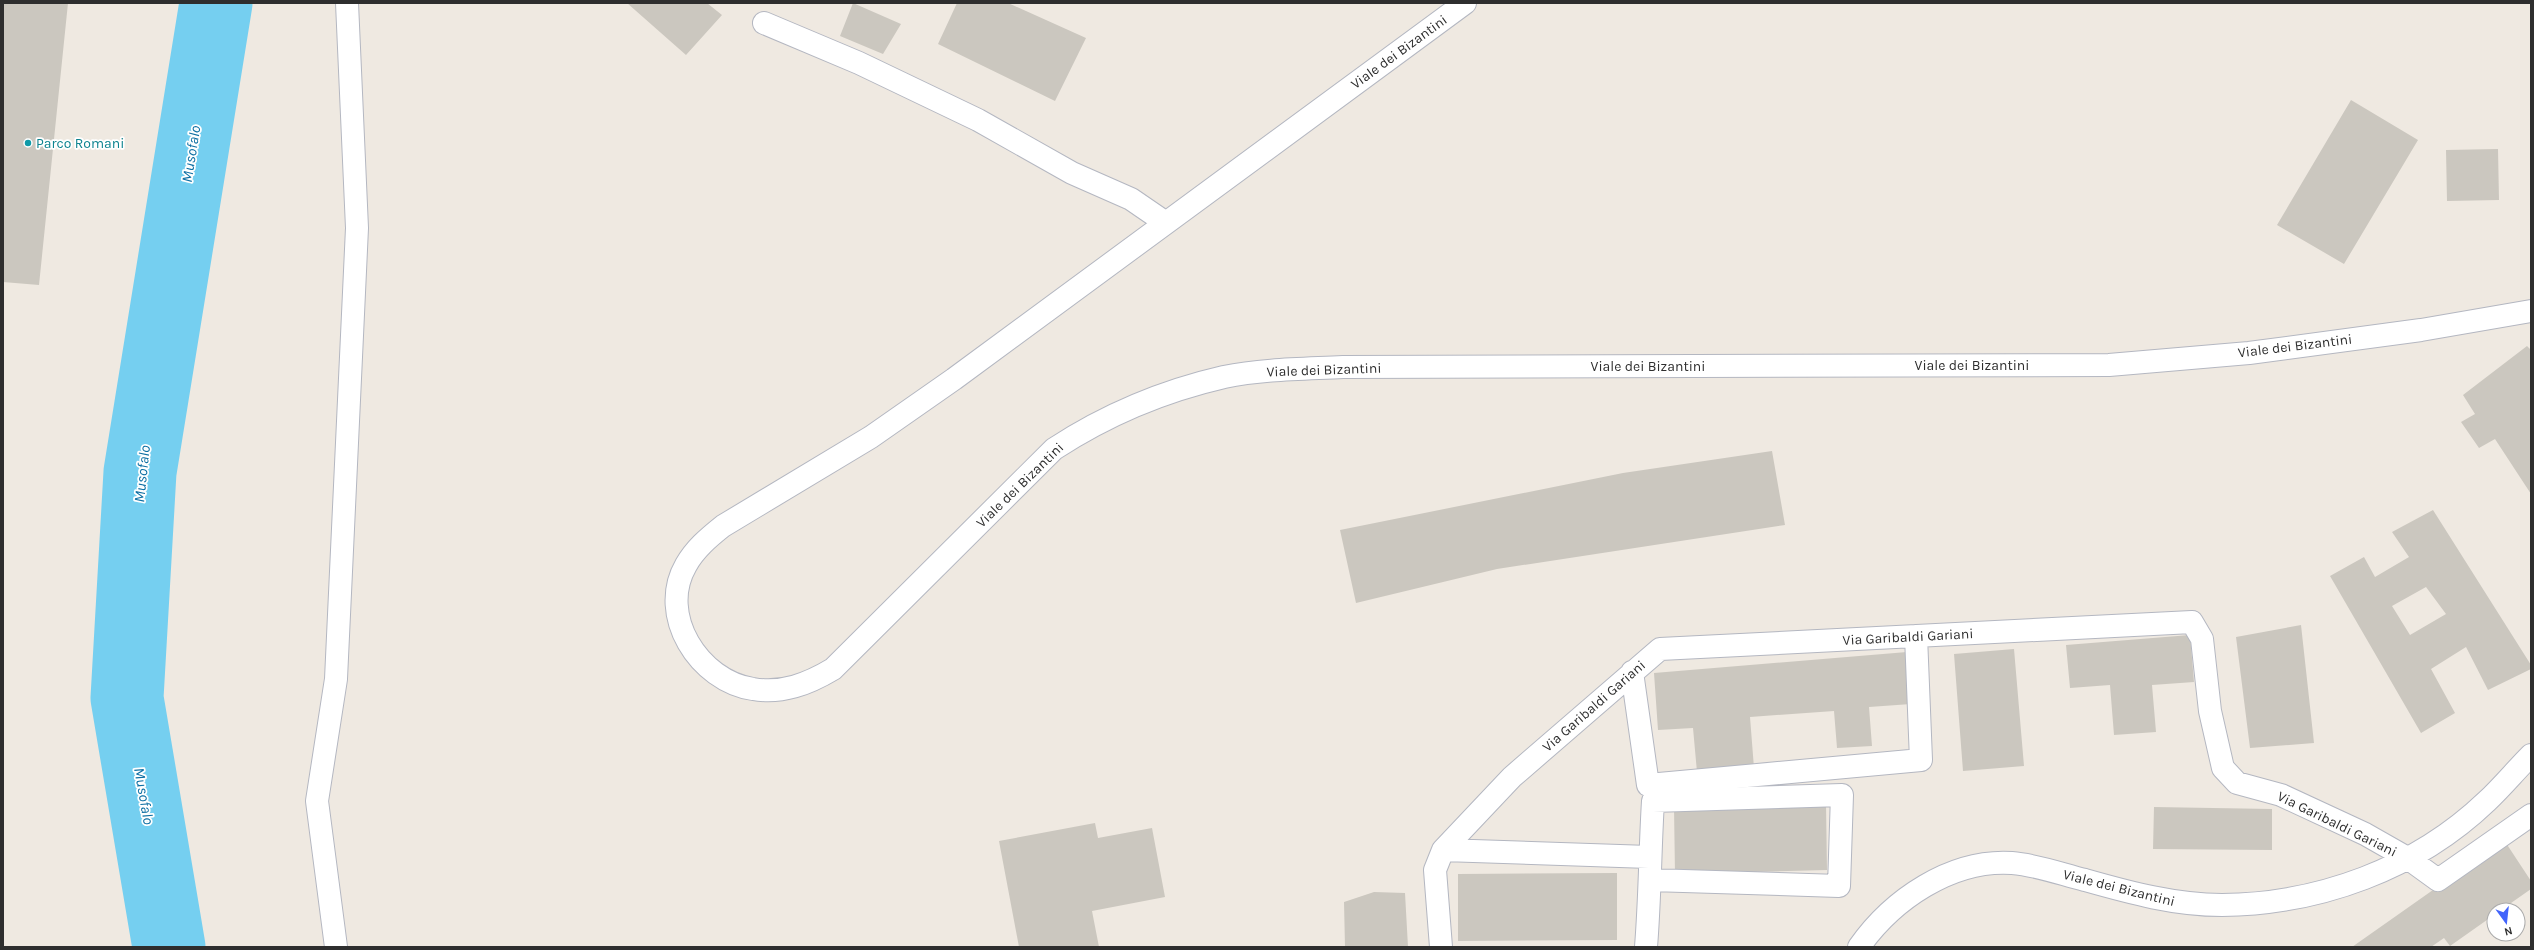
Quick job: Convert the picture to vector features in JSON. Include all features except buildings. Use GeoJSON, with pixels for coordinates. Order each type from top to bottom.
{"type":"FeatureCollection","features":[{"type":"Feature","properties":{"kind":"street"},"geometry":{"type":"LineString","coordinates":[[336,947],[317,800],[336,679],[357,228],[346,3]]}},
{"type":"Feature","properties":{"kind":"street","name":"Viale dei Bizantini"},"geometry":{"type":"LineString","coordinates":[[1465,3],[954,379],[871,437],[722,526],[702,543],[685,566],[678,591],[677,615],[684,635],[694,653],[708,670],[730,683],[753,689],[783,690],[811,683],[833,669],[1054,449],[1087,427],[1133,406],[1176,390],[1225,377],[1278,370],[1343,367],[2109,365],[2272,350],[2421,330],[2531,311]]}},
{"type":"Feature","properties":{"kind":"street"},"geometry":{"type":"LineString","coordinates":[[764,23],[860,63],[978,120],[1072,174],[1131,199],[1166,223]]}},
{"type":"Feature","properties":{"kind":"street","name":"Via Garibaldi Gariani"},"geometry":{"type":"LineString","coordinates":[[1441,947],[1435,870],[1443,850],[1512,777],[1660,649],[2192,622],[2202,638],[2210,711],[2223,768],[2236,783],[2281,795],[2366,834],[2409,859]]}},
{"type":"Feature","properties":{"kind":"street"},"geometry":{"type":"LineString","coordinates":[[1632,672],[1648,785],[1921,760],[1916,636]]}},
{"type":"Feature","properties":{"kind":"street","name":"Viale dei Bizantini"},"geometry":{"type":"LineString","coordinates":[[1859,947],[1870,932],[1898,905],[1927,884],[1955,872],[1983,865],[2010,863],[2036,867],[2141,896],[2180,903],[2222,905],[2271,902],[2320,892],[2366,879],[2409,859],[2453,830],[2487,802],[2531,755]]}},
{"type":"Feature","properties":{"kind":"street"},"geometry":{"type":"LineString","coordinates":[[1646,947],[1651,880],[1649,857],[1653,801],[1842,795],[1839,886],[1651,880]]}},
{"type":"Feature","properties":{"kind":"street"},"geometry":{"type":"LineString","coordinates":[[2409,859],[2438,880],[2531,814]]}},
{"type":"Feature","properties":{"kind":"street"},"geometry":{"type":"LineString","coordinates":[[1443,850],[1649,857]]}},
{"type":"Feature","properties":{"kind":"waterway","name":"Musofalo"},"geometry":{"type":"LineString","coordinates":[[169,947],[127,698],[140,472],[216,3]]}},
{"type":"Feature","properties":{"kind":"place","name":"Parco Romani"},"geometry":{"type":"Point","coordinates":[28,143]}}]}
